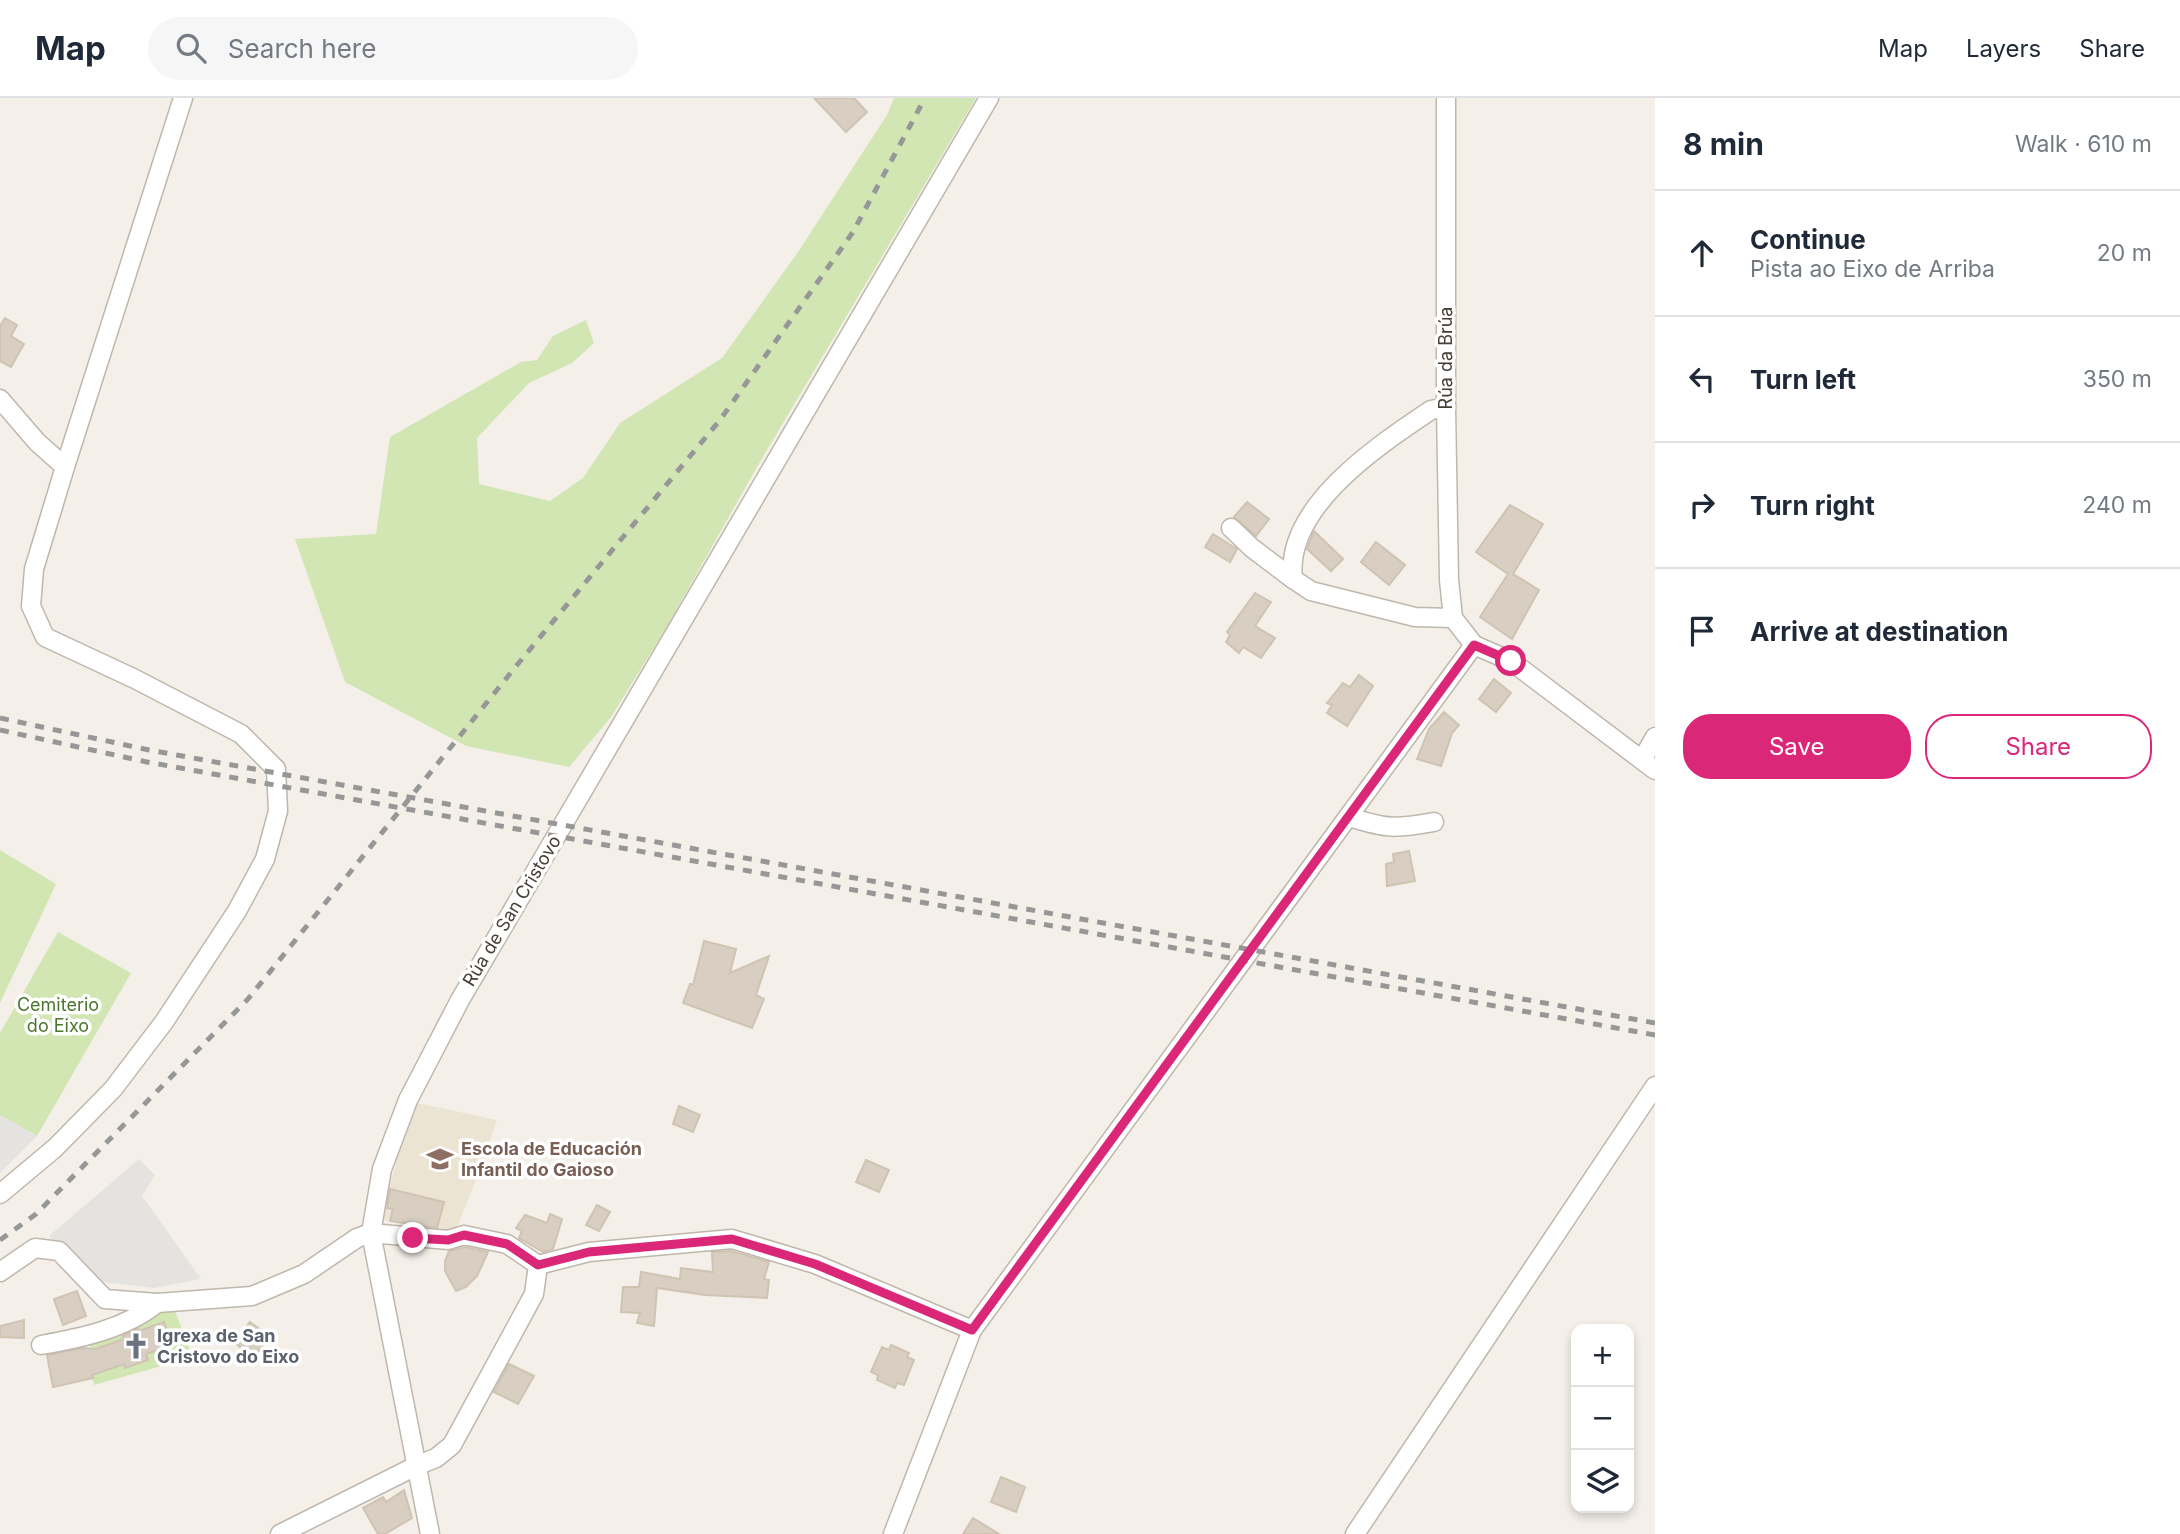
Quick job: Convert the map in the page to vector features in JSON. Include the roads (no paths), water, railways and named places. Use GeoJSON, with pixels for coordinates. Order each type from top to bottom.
{"type":"FeatureCollection","features":[{"type":"Feature","properties":{"kind":"street"},"geometry":{"type":"LineString","coordinates":[[0,1194],[55,1147],[113,1089],[164,1022],[265,859],[278,811],[276,769],[241,734],[135,679],[46,638],[31,606],[34,569],[183,98]]}},
{"type":"Feature","properties":{"kind":"street","name":"Rúa de San Cristovo"},"geometry":{"type":"LineString","coordinates":[[430,1534],[371,1233],[382,1169],[408,1100],[460,1000],[989,98]]}},
{"type":"Feature","properties":{"kind":"street","name":"Rúa da Brúa"},"geometry":{"type":"LineString","coordinates":[[1447,98],[1446,407],[1449,580],[1453,618]]}},
{"type":"Feature","properties":{"kind":"street"},"geometry":{"type":"LineString","coordinates":[[0,399],[37,442],[65,467]]}},
{"type":"Feature","properties":{"kind":"street"},"geometry":{"type":"LineString","coordinates":[[1293,579],[1291,562],[1300,536],[1320,503],[1353,466],[1383,443],[1431,410],[1446,407]]}},
{"type":"Feature","properties":{"kind":"street"},"geometry":{"type":"LineString","coordinates":[[1231,528],[1260,555],[1311,591],[1415,617],[1453,618],[1474,645],[1511,661],[1648,765],[1655,737]]}},
{"type":"Feature","properties":{"kind":"street"},"geometry":{"type":"LineString","coordinates":[[893,1534],[972,1330],[1474,645]]}},
{"type":"Feature","properties":{"kind":"street"},"geometry":{"type":"LineString","coordinates":[[1349,817],[1398,829],[1434,822]]}},
{"type":"Feature","properties":{"kind":"street"},"geometry":{"type":"LineString","coordinates":[[1355,1534],[1655,1086]]}},
{"type":"Feature","properties":{"kind":"street"},"geometry":{"type":"LineString","coordinates":[[0,1272],[35,1248],[59,1251],[105,1299],[157,1303],[252,1296],[304,1274],[357,1238],[371,1233],[448,1240],[464,1235],[507,1244],[538,1265],[589,1252],[732,1239],[815,1264],[972,1330]]}},
{"type":"Feature","properties":{"kind":"street"},"geometry":{"type":"LineString","coordinates":[[280,1534],[436,1458],[452,1445],[534,1294],[538,1265]]}},
{"type":"Feature","properties":{"kind":"street"},"geometry":{"type":"LineString","coordinates":[[41,1345],[99,1333],[145,1313],[157,1303]]}},
{"type":"Feature","properties":{"kind":"railway"},"geometry":{"type":"LineString","coordinates":[[0,1240],[36,1214],[248,999],[517,665],[720,420],[853,232],[925,98]]}},
{"type":"Feature","properties":{"kind":"railway"},"geometry":{"type":"LineString","coordinates":[[0,718],[149,750],[1655,1023]]}},
{"type":"Feature","properties":{"kind":"railway"},"geometry":{"type":"LineString","coordinates":[[0,730],[147,762],[1655,1035]]}},
{"type":"Feature","properties":{"kind":"place","name":"Escola de Educación Infantil do Gaioso"},"geometry":{"type":"Point","coordinates":[440,1159]}},
{"type":"Feature","properties":{"kind":"place","name":"Igrexa de San Cristovo do Eixo"},"geometry":{"type":"Point","coordinates":[136,1346]}},
{"type":"Feature","properties":{"kind":"park label","name":"Cemiterio do Eixo"},"geometry":{"type":"Point","coordinates":[58,1016]}}]}
